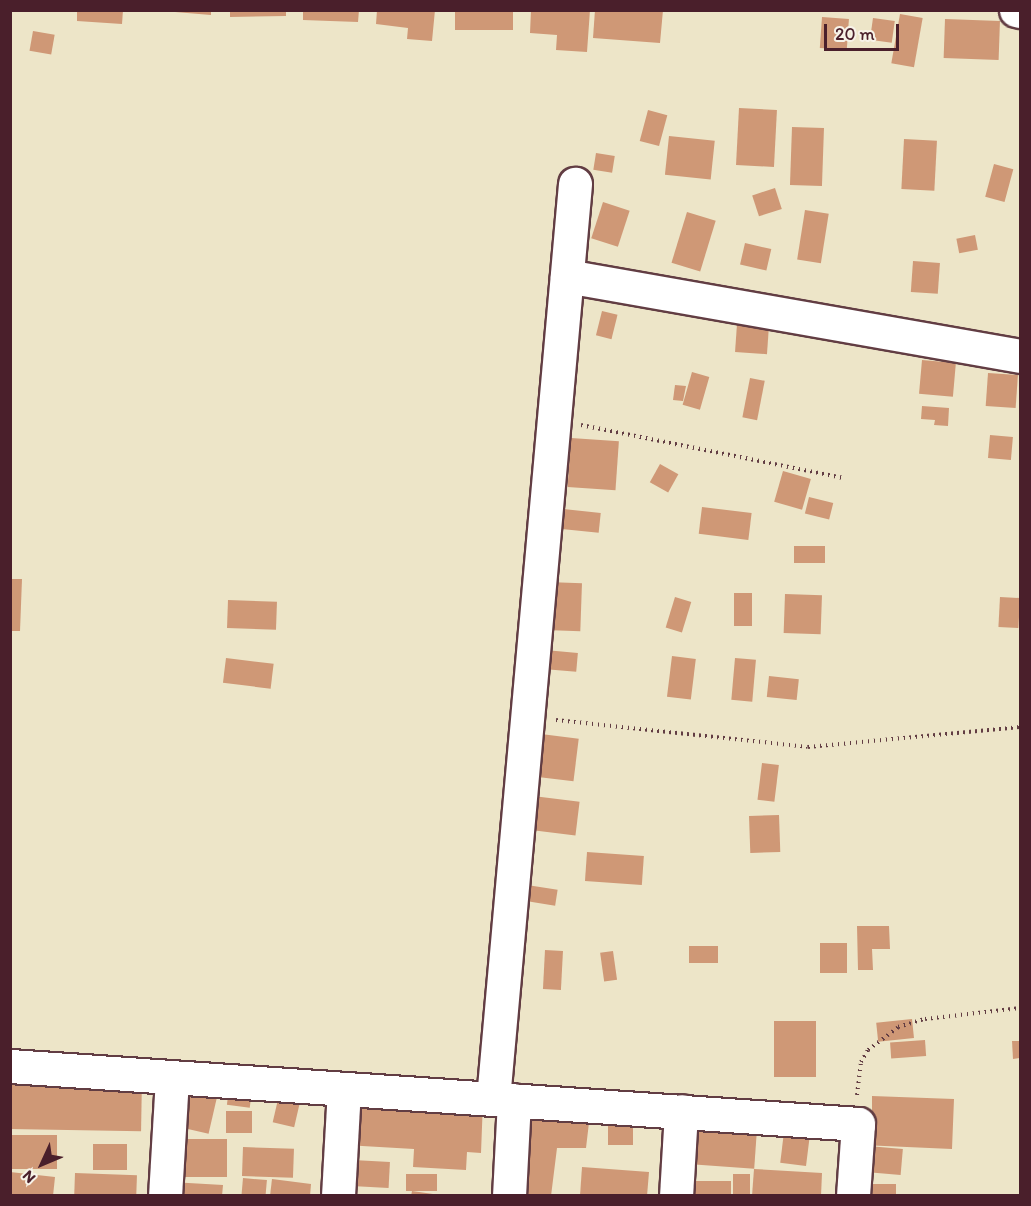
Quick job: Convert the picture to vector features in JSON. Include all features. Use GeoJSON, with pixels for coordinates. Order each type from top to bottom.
{"type":"FeatureCollection","features":[{"type":"Feature","properties":{"kind":"street"},"geometry":{"type":"LineString","coordinates":[[1016,10],[1020,11]]}},
{"type":"Feature","properties":{"kind":"street"},"geometry":{"type":"LineString","coordinates":[[508,1196],[504,1100],[527,717],[575,184]]}},
{"type":"Feature","properties":{"kind":"street"},"geometry":{"type":"LineString","coordinates":[[567,276],[1020,356]]}},
{"type":"Feature","properties":{"kind":"street"},"geometry":{"type":"LineString","coordinates":[[10,1066],[858,1124],[853,1196]]}},
{"type":"Feature","properties":{"kind":"street"},"geometry":{"type":"LineString","coordinates":[[165,1196],[172,1077]]}},
{"type":"Feature","properties":{"kind":"street"},"geometry":{"type":"LineString","coordinates":[[338,1196],[344,1089]]}},
{"type":"Feature","properties":{"kind":"street"},"geometry":{"type":"LineString","coordinates":[[676,1196],[681,1112]]}},
{"type":"Feature","properties":{"kind":"path"},"geometry":{"type":"LineString","coordinates":[[554,420],[844,478]]}},
{"type":"Feature","properties":{"kind":"path"},"geometry":{"type":"LineString","coordinates":[[527,717],[808,747],[1020,727]]}},
{"type":"Feature","properties":{"kind":"path"},"geometry":{"type":"LineString","coordinates":[[858,1124],[857,1076],[861,1062],[883,1036],[898,1027],[925,1019],[1020,1008]]}},
{"type":"Feature","properties":{"kind":"building"},"geometry":{"type":"Polygon","coordinates":[[[77,10],[123,10],[122,24],[77,21],[77,10]]]}},
{"type":"Feature","properties":{"kind":"building"},"geometry":{"type":"Polygon","coordinates":[[[175,10],[211,10],[211,15],[175,12],[175,10]]]}},
{"type":"Feature","properties":{"kind":"building"},"geometry":{"type":"Polygon","coordinates":[[[230,10],[286,10],[286,16],[230,17],[230,10]]]}},
{"type":"Feature","properties":{"kind":"building"},"geometry":{"type":"Polygon","coordinates":[[[303,10],[359,10],[358,22],[303,20],[303,10]]]}},
{"type":"Feature","properties":{"kind":"building"},"geometry":{"type":"Polygon","coordinates":[[[377,10],[435,10],[432,41],[407,39],[408,28],[376,24],[377,10]]]}},
{"type":"Feature","properties":{"kind":"building"},"geometry":{"type":"Polygon","coordinates":[[[455,10],[513,10],[513,30],[455,30],[455,10]]]}},
{"type":"Feature","properties":{"kind":"building"},"geometry":{"type":"Polygon","coordinates":[[[531,10],[590,10],[587,52],[556,50],[557,35],[530,33],[531,10]]]}},
{"type":"Feature","properties":{"kind":"building"},"geometry":{"type":"Polygon","coordinates":[[[595,10],[663,10],[660,43],[593,38],[595,10]]]}},
{"type":"Feature","properties":{"kind":"building"},"geometry":{"type":"Polygon","coordinates":[[[900,14],[923,18],[914,67],[891,63],[900,14]]]}},
{"type":"Feature","properties":{"kind":"building"},"geometry":{"type":"Polygon","coordinates":[[[822,17],[849,19],[847,50],[820,48],[822,17]]]}},
{"type":"Feature","properties":{"kind":"building"},"geometry":{"type":"Polygon","coordinates":[[[873,18],[895,21],[892,43],[870,40],[873,18]]]}},
{"type":"Feature","properties":{"kind":"building"},"geometry":{"type":"Polygon","coordinates":[[[945,19],[1000,21],[999,60],[944,58],[945,19]]]}},
{"type":"Feature","properties":{"kind":"building"},"geometry":{"type":"Polygon","coordinates":[[[33,31],[55,35],[51,55],[30,51],[33,31]]]}},
{"type":"Feature","properties":{"kind":"building"},"geometry":{"type":"Polygon","coordinates":[[[739,108],[777,110],[774,167],[736,165],[739,108]]]}},
{"type":"Feature","properties":{"kind":"building"},"geometry":{"type":"Polygon","coordinates":[[[648,110],[667,115],[659,146],[640,141],[648,110]]]}},
{"type":"Feature","properties":{"kind":"building"},"geometry":{"type":"Polygon","coordinates":[[[792,127],[824,128],[822,186],[790,185],[792,127]]]}},
{"type":"Feature","properties":{"kind":"building"},"geometry":{"type":"Polygon","coordinates":[[[669,136],[715,141],[711,180],[665,175],[669,136]]]}},
{"type":"Feature","properties":{"kind":"building"},"geometry":{"type":"Polygon","coordinates":[[[904,139],[937,141],[934,191],[901,189],[904,139]]]}},
{"type":"Feature","properties":{"kind":"building"},"geometry":{"type":"Polygon","coordinates":[[[596,153],[615,156],[612,173],[593,170],[596,153]]]}},
{"type":"Feature","properties":{"kind":"building"},"geometry":{"type":"Polygon","coordinates":[[[994,164],[1013,169],[1005,202],[985,197],[994,164]]]}},
{"type":"Feature","properties":{"kind":"building"},"geometry":{"type":"Polygon","coordinates":[[[775,188],[782,209],[759,216],[752,195],[775,188]]]}},
{"type":"Feature","properties":{"kind":"building"},"geometry":{"type":"Polygon","coordinates":[[[603,202],[630,211],[618,247],[591,238],[603,202]]]}},
{"type":"Feature","properties":{"kind":"building"},"geometry":{"type":"Polygon","coordinates":[[[805,210],[829,214],[821,263],[797,259],[805,210]]]}},
{"type":"Feature","properties":{"kind":"building"},"geometry":{"type":"Polygon","coordinates":[[[687,212],[716,221],[700,271],[672,263],[687,212]]]}},
{"type":"Feature","properties":{"kind":"building"},"geometry":{"type":"Polygon","coordinates":[[[975,235],[978,250],[959,253],[956,239],[975,235]]]}},
{"type":"Feature","properties":{"kind":"building"},"geometry":{"type":"Polygon","coordinates":[[[745,243],[771,249],[766,271],[740,264],[745,243]]]}},
{"type":"Feature","properties":{"kind":"building"},"geometry":{"type":"Polygon","coordinates":[[[913,261],[940,263],[938,294],[911,292],[913,261]]]}},
{"type":"Feature","properties":{"kind":"building"},"geometry":{"type":"Polygon","coordinates":[[[602,311],[618,315],[611,339],[596,335],[602,311]]]}},
{"type":"Feature","properties":{"kind":"building"},"geometry":{"type":"Polygon","coordinates":[[[737,324],[769,326],[767,354],[735,352],[737,324]]]}},
{"type":"Feature","properties":{"kind":"building"},"geometry":{"type":"Polygon","coordinates":[[[922,360],[956,363],[953,397],[919,394],[922,360]]]}},
{"type":"Feature","properties":{"kind":"building"},"geometry":{"type":"Polygon","coordinates":[[[692,372],[709,377],[700,410],[683,405],[692,372]]]}},
{"type":"Feature","properties":{"kind":"building"},"geometry":{"type":"Polygon","coordinates":[[[988,373],[1018,375],[1016,408],[986,406],[988,373]]]}},
{"type":"Feature","properties":{"kind":"building"},"geometry":{"type":"Polygon","coordinates":[[[750,378],[765,381],[757,420],[742,417],[750,378]]]}},
{"type":"Feature","properties":{"kind":"building"},"geometry":{"type":"Polygon","coordinates":[[[675,385],[686,386],[683,401],[673,400],[675,385]]]}},
{"type":"Feature","properties":{"kind":"building"},"geometry":{"type":"Polygon","coordinates":[[[922,406],[949,408],[948,426],[934,425],[935,420],[921,419],[922,406]]]}},
{"type":"Feature","properties":{"kind":"building"},"geometry":{"type":"Polygon","coordinates":[[[990,435],[1013,437],[1011,460],[988,458],[990,435]]]}},
{"type":"Feature","properties":{"kind":"building"},"geometry":{"type":"Polygon","coordinates":[[[571,438],[619,441],[615,490],[568,487],[571,438]]]}},
{"type":"Feature","properties":{"kind":"building"},"geometry":{"type":"Polygon","coordinates":[[[660,464],[678,474],[668,493],[650,482],[660,464]]]}},
{"type":"Feature","properties":{"kind":"building"},"geometry":{"type":"Polygon","coordinates":[[[783,471],[811,479],[802,510],[774,502],[783,471]]]}},
{"type":"Feature","properties":{"kind":"building"},"geometry":{"type":"Polygon","coordinates":[[[809,497],[833,503],[829,520],[805,513],[809,497]]]}},
{"type":"Feature","properties":{"kind":"building"},"geometry":{"type":"Polygon","coordinates":[[[702,507],[752,513],[748,540],[699,534],[702,507]]]}},
{"type":"Feature","properties":{"kind":"building"},"geometry":{"type":"Polygon","coordinates":[[[554,508],[601,513],[599,533],[552,528],[554,508]]]}},
{"type":"Feature","properties":{"kind":"building"},"geometry":{"type":"Polygon","coordinates":[[[794,546],[825,546],[825,563],[794,563],[794,546]]]}},
{"type":"Feature","properties":{"kind":"building"},"geometry":{"type":"Polygon","coordinates":[[[10,579],[22,579],[20,631],[10,631],[10,579]]]}},
{"type":"Feature","properties":{"kind":"building"},"geometry":{"type":"Polygon","coordinates":[[[547,582],[582,583],[580,631],[545,630],[547,582]]]}},
{"type":"Feature","properties":{"kind":"building"},"geometry":{"type":"Polygon","coordinates":[[[734,593],[752,593],[752,626],[734,626],[734,593]]]}},
{"type":"Feature","properties":{"kind":"building"},"geometry":{"type":"Polygon","coordinates":[[[785,594],[822,595],[821,634],[784,633],[785,594]]]}},
{"type":"Feature","properties":{"kind":"building"},"geometry":{"type":"Polygon","coordinates":[[[675,597],[691,602],[682,633],[666,628],[675,597]]]}},
{"type":"Feature","properties":{"kind":"building"},"geometry":{"type":"Polygon","coordinates":[[[1000,597],[1020,598],[1018,628],[998,627],[1000,597]]]}},
{"type":"Feature","properties":{"kind":"building"},"geometry":{"type":"Polygon","coordinates":[[[228,600],[277,602],[276,630],[227,628],[228,600]]]}},
{"type":"Feature","properties":{"kind":"building"},"geometry":{"type":"Polygon","coordinates":[[[545,650],[578,653],[576,672],[543,669],[545,650]]]}},
{"type":"Feature","properties":{"kind":"building"},"geometry":{"type":"Polygon","coordinates":[[[672,656],[696,659],[691,700],[667,697],[672,656]]]}},
{"type":"Feature","properties":{"kind":"building"},"geometry":{"type":"Polygon","coordinates":[[[226,658],[274,664],[271,689],[223,683],[226,658]]]}},
{"type":"Feature","properties":{"kind":"building"},"geometry":{"type":"Polygon","coordinates":[[[735,658],[756,660],[752,702],[731,700],[735,658]]]}},
{"type":"Feature","properties":{"kind":"building"},"geometry":{"type":"Polygon","coordinates":[[[769,676],[799,679],[797,700],[767,697],[769,676]]]}},
{"type":"Feature","properties":{"kind":"building"},"geometry":{"type":"Polygon","coordinates":[[[541,734],[579,739],[573,781],[536,777],[541,734]]]}},
{"type":"Feature","properties":{"kind":"building"},"geometry":{"type":"Polygon","coordinates":[[[762,763],[779,765],[774,802],[757,800],[762,763]]]}},
{"type":"Feature","properties":{"kind":"building"},"geometry":{"type":"Polygon","coordinates":[[[525,795],[580,802],[575,835],[521,829],[525,795]]]}},
{"type":"Feature","properties":{"kind":"building"},"geometry":{"type":"Polygon","coordinates":[[[779,815],[780,852],[750,853],[749,816],[779,815]]]}},
{"type":"Feature","properties":{"kind":"building"},"geometry":{"type":"Polygon","coordinates":[[[587,852],[644,856],[642,885],[585,881],[587,852]]]}},
{"type":"Feature","properties":{"kind":"building"},"geometry":{"type":"Polygon","coordinates":[[[527,885],[558,890],[555,906],[524,901],[527,885]]]}},
{"type":"Feature","properties":{"kind":"building"},"geometry":{"type":"Polygon","coordinates":[[[857,926],[889,926],[890,949],[872,949],[873,970],[858,970],[857,926]]]}},
{"type":"Feature","properties":{"kind":"building"},"geometry":{"type":"Polygon","coordinates":[[[820,943],[847,943],[847,973],[820,973],[820,943]]]}},
{"type":"Feature","properties":{"kind":"building"},"geometry":{"type":"Polygon","coordinates":[[[689,946],[718,946],[718,963],[689,963],[689,946]]]}},
{"type":"Feature","properties":{"kind":"building"},"geometry":{"type":"Polygon","coordinates":[[[545,950],[563,951],[561,990],[543,989],[545,950]]]}},
{"type":"Feature","properties":{"kind":"building"},"geometry":{"type":"Polygon","coordinates":[[[613,951],[617,980],[604,982],[600,953],[613,951]]]}},
{"type":"Feature","properties":{"kind":"building"},"geometry":{"type":"Polygon","coordinates":[[[912,1019],[914,1038],[878,1042],[876,1023],[912,1019]]]}},
{"type":"Feature","properties":{"kind":"building"},"geometry":{"type":"Polygon","coordinates":[[[774,1021],[816,1021],[816,1077],[774,1077],[774,1021]]]}},
{"type":"Feature","properties":{"kind":"building"},"geometry":{"type":"Polygon","coordinates":[[[925,1040],[926,1056],[891,1058],[890,1042],[925,1040]]]}},
{"type":"Feature","properties":{"kind":"building"},"geometry":{"type":"Polygon","coordinates":[[[1012,1041],[1020,1041],[1020,1058],[1013,1059],[1012,1041]]]}},
{"type":"Feature","properties":{"kind":"building"},"geometry":{"type":"Polygon","coordinates":[[[10,1076],[142,1078],[141,1131],[10,1129],[10,1076]]]}},
{"type":"Feature","properties":{"kind":"building"},"geometry":{"type":"Polygon","coordinates":[[[180,1084],[218,1093],[209,1134],[171,1125],[180,1084]]]}},
{"type":"Feature","properties":{"kind":"building"},"geometry":{"type":"Polygon","coordinates":[[[229,1088],[252,1091],[250,1108],[227,1105],[229,1088]]]}},
{"type":"Feature","properties":{"kind":"building"},"geometry":{"type":"Polygon","coordinates":[[[347,1093],[483,1101],[481,1153],[467,1152],[466,1170],[413,1167],[414,1149],[345,1145],[347,1093]]]}},
{"type":"Feature","properties":{"kind":"building"},"geometry":{"type":"Polygon","coordinates":[[[279,1095],[300,1100],[294,1127],[273,1122],[279,1095]]]}},
{"type":"Feature","properties":{"kind":"building"},"geometry":{"type":"Polygon","coordinates":[[[872,1096],[954,1099],[952,1149],[862,1145],[863,1112],[872,1113],[872,1096]]]}},
{"type":"Feature","properties":{"kind":"building"},"geometry":{"type":"Polygon","coordinates":[[[532,1105],[590,1114],[586,1148],[557,1148],[551,1196],[520,1195],[532,1105]]]}},
{"type":"Feature","properties":{"kind":"building"},"geometry":{"type":"Polygon","coordinates":[[[226,1111],[252,1111],[252,1133],[226,1133],[226,1111]]]}},
{"type":"Feature","properties":{"kind":"building"},"geometry":{"type":"Polygon","coordinates":[[[688,1112],[758,1117],[754,1169],[684,1164],[688,1112]]]}},
{"type":"Feature","properties":{"kind":"building"},"geometry":{"type":"Polygon","coordinates":[[[608,1116],[633,1116],[633,1145],[608,1145],[608,1116]]]}},
{"type":"Feature","properties":{"kind":"building"},"geometry":{"type":"Polygon","coordinates":[[[784,1132],[810,1135],[806,1166],[780,1163],[784,1132]]]}},
{"type":"Feature","properties":{"kind":"building"},"geometry":{"type":"Polygon","coordinates":[[[10,1135],[57,1135],[57,1169],[10,1169],[10,1135]]]}},
{"type":"Feature","properties":{"kind":"building"},"geometry":{"type":"Polygon","coordinates":[[[184,1139],[227,1139],[227,1177],[184,1177],[184,1139]]]}},
{"type":"Feature","properties":{"kind":"building"},"geometry":{"type":"Polygon","coordinates":[[[93,1144],[127,1144],[127,1170],[93,1170],[93,1144]]]}},
{"type":"Feature","properties":{"kind":"building"},"geometry":{"type":"Polygon","coordinates":[[[868,1146],[903,1149],[901,1175],[866,1172],[868,1146]]]}},
{"type":"Feature","properties":{"kind":"building"},"geometry":{"type":"Polygon","coordinates":[[[243,1147],[294,1149],[293,1178],[242,1176],[243,1147]]]}},
{"type":"Feature","properties":{"kind":"building"},"geometry":{"type":"Polygon","coordinates":[[[353,1160],[390,1162],[389,1188],[352,1186],[353,1160]]]}},
{"type":"Feature","properties":{"kind":"building"},"geometry":{"type":"Polygon","coordinates":[[[582,1167],[649,1172],[647,1196],[580,1196],[582,1167]]]}},
{"type":"Feature","properties":{"kind":"building"},"geometry":{"type":"Polygon","coordinates":[[[754,1169],[822,1173],[821,1196],[752,1196],[754,1169]]]}},
{"type":"Feature","properties":{"kind":"building"},"geometry":{"type":"Polygon","coordinates":[[[10,1172],[55,1177],[53,1196],[10,1196],[10,1172]]]}},
{"type":"Feature","properties":{"kind":"building"},"geometry":{"type":"Polygon","coordinates":[[[75,1173],[137,1175],[136,1196],[74,1196],[75,1173]]]}},
{"type":"Feature","properties":{"kind":"building"},"geometry":{"type":"Polygon","coordinates":[[[406,1174],[437,1174],[437,1191],[406,1191],[406,1174]]]}},
{"type":"Feature","properties":{"kind":"building"},"geometry":{"type":"Polygon","coordinates":[[[733,1174],[750,1174],[750,1196],[733,1196],[733,1174]]]}},
{"type":"Feature","properties":{"kind":"building"},"geometry":{"type":"Polygon","coordinates":[[[243,1178],[267,1180],[266,1196],[241,1196],[243,1178]]]}},
{"type":"Feature","properties":{"kind":"building"},"geometry":{"type":"Polygon","coordinates":[[[272,1179],[311,1184],[310,1196],[270,1196],[272,1179]]]}},
{"type":"Feature","properties":{"kind":"building"},"geometry":{"type":"Polygon","coordinates":[[[695,1181],[731,1181],[731,1196],[695,1196],[695,1181]]]}},
{"type":"Feature","properties":{"kind":"building"},"geometry":{"type":"Polygon","coordinates":[[[171,1182],[223,1185],[222,1196],[170,1196],[171,1182]]]}},
{"type":"Feature","properties":{"kind":"building"},"geometry":{"type":"Polygon","coordinates":[[[865,1184],[896,1184],[896,1196],[865,1196],[865,1184]]]}},
{"type":"Feature","properties":{"kind":"building"},"geometry":{"type":"Polygon","coordinates":[[[412,1191],[433,1194],[432,1196],[411,1196],[412,1191]]]}}]}
